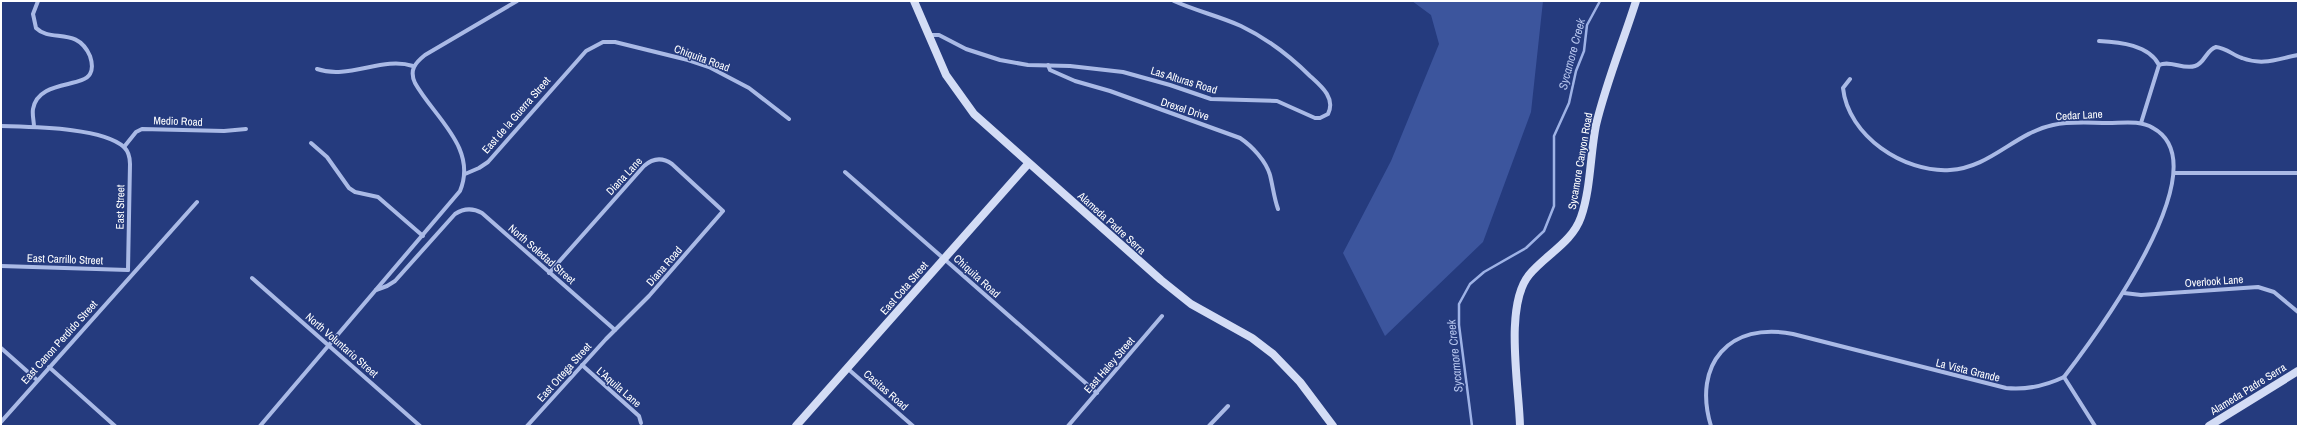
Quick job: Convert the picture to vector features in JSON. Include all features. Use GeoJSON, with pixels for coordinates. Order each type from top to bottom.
{"type":"FeatureCollection","features":[{"type":"Feature","properties":{"kind":"street"},"geometry":{"type":"LineString","coordinates":[[34,127],[33,107],[38,98],[57,86],[85,79],[89,76],[92,67],[88,53],[78,41],[64,35],[44,34],[36,28],[33,14],[38,1]]}},
{"type":"Feature","properties":{"kind":"street"},"geometry":{"type":"LineString","coordinates":[[260,426],[458,194],[465,174],[464,162],[456,141],[414,83],[412,74],[414,66],[425,55],[517,1]]}},
{"type":"Feature","properties":{"kind":"street","name":"Alameda Padre Serra"},"geometry":{"type":"LineString","coordinates":[[914,1],[937,57],[951,83],[974,114],[1141,264],[1191,304],[1252,338],[1274,354],[1300,382],[1333,426]]}},
{"type":"Feature","properties":{"kind":"street","name":"Las Alturas Road"},"geometry":{"type":"LineString","coordinates":[[929,35],[939,35],[966,49],[991,58],[1028,65],[1070,66],[1123,72],[1165,83],[1211,98],[1271,100],[1315,118],[1320,118],[1328,114],[1331,106],[1324,90],[1277,46],[1240,26],[1174,1]]}},
{"type":"Feature","properties":{"kind":"street","name":"Sycamore Canyon Road"},"geometry":{"type":"LineString","coordinates":[[1520,426],[1514,329],[1518,294],[1532,272],[1565,242],[1581,218],[1600,108],[1636,1]]}},
{"type":"Feature","properties":{"kind":"street"},"geometry":{"type":"LineString","coordinates":[[2099,41],[2118,42],[2146,50],[2153,55],[2160,65]]}},
{"type":"Feature","properties":{"kind":"street","name":"East de la Guerra Street"},"geometry":{"type":"LineString","coordinates":[[465,174],[479,168],[491,158],[586,52],[603,42],[621,43]]}},
{"type":"Feature","properties":{"kind":"street","name":"Chiquita Road"},"geometry":{"type":"LineString","coordinates":[[621,43],[709,67],[749,88],[789,118]]}},
{"type":"Feature","properties":{"kind":"street"},"geometry":{"type":"LineString","coordinates":[[2160,65],[2167,63],[2194,67],[2201,62],[2212,48],[2216,47],[2240,58],[2260,63],[2270,63],[2298,55]]}},
{"type":"Feature","properties":{"kind":"street"},"geometry":{"type":"LineString","coordinates":[[317,69],[341,72],[393,64],[414,66]]}},
{"type":"Feature","properties":{"kind":"street","name":"Drexel Drive"},"geometry":{"type":"LineString","coordinates":[[1048,65],[1050,70],[1075,81],[1110,91],[1240,138],[1254,150],[1268,170],[1278,209]]}},
{"type":"Feature","properties":{"kind":"street"},"geometry":{"type":"LineString","coordinates":[[2141,123],[2160,65]]}},
{"type":"Feature","properties":{"kind":"street","name":"Cedar Lane"},"geometry":{"type":"LineString","coordinates":[[1850,79],[1843,88],[1844,97],[1854,119],[1863,131],[1891,156],[1906,163],[1932,170],[1953,170],[1975,165],[2000,152],[2025,135],[2053,125],[2068,123],[2141,123],[2158,131],[2168,141],[2172,155],[2174,173]]}},
{"type":"Feature","properties":{"kind":"street"},"geometry":{"type":"LineString","coordinates":[[1,126],[34,127],[82,132],[105,138],[124,147]]}},
{"type":"Feature","properties":{"kind":"street","name":"Medio Road"},"geometry":{"type":"LineString","coordinates":[[124,147],[136,132],[142,129],[224,131],[246,129]]}},
{"type":"Feature","properties":{"kind":"street"},"geometry":{"type":"LineString","coordinates":[[311,143],[327,157],[349,188],[355,192],[378,197],[423,236]]}},
{"type":"Feature","properties":{"kind":"street","name":"East Street"},"geometry":{"type":"LineString","coordinates":[[124,147],[129,154],[130,164],[128,270]]}},
{"type":"Feature","properties":{"kind":"street","name":"Diana Lane"},"geometry":{"type":"LineString","coordinates":[[549,273],[644,166],[653,160],[663,160],[672,164],[723,211]]}},
{"type":"Feature","properties":{"kind":"street","name":"East Cota Street"},"geometry":{"type":"LineString","coordinates":[[796,426],[1028,164]]}},
{"type":"Feature","properties":{"kind":"street","name":"Chiquita Road"},"geometry":{"type":"LineString","coordinates":[[845,172],[1097,393]]}},
{"type":"Feature","properties":{"kind":"street"},"geometry":{"type":"LineString","coordinates":[[2095,426],[2064,377],[2124,293],[2154,236],[2174,173],[2298,173]]}},
{"type":"Feature","properties":{"kind":"street","name":"East Canon Perdido Street"},"geometry":{"type":"LineString","coordinates":[[1,422],[196,202]]}},
{"type":"Feature","properties":{"kind":"street","name":"North Soledad Street"},"geometry":{"type":"LineString","coordinates":[[376,290],[387,286],[396,280],[452,218],[463,210],[471,210],[482,214],[615,330]]}},
{"type":"Feature","properties":{"kind":"street","name":"Diana Road"},"geometry":{"type":"LineString","coordinates":[[615,330],[649,296],[723,211]]}},
{"type":"Feature","properties":{"kind":"street","name":"East Carrillo Street"},"geometry":{"type":"LineString","coordinates":[[1,266],[128,270]]}},
{"type":"Feature","properties":{"kind":"street"},"geometry":{"type":"LineString","coordinates":[[128,270],[132,274]]}},
{"type":"Feature","properties":{"kind":"street","name":"North Voluntario Street"},"geometry":{"type":"LineString","coordinates":[[252,278],[420,426]]}},
{"type":"Feature","properties":{"kind":"street","name":"Overlook Lane"},"geometry":{"type":"LineString","coordinates":[[2124,293],[2141,295],[2258,287],[2274,292],[2298,312]]}},
{"type":"Feature","properties":{"kind":"street","name":"East Haley Street"},"geometry":{"type":"LineString","coordinates":[[1068,426],[1162,316]]}},
{"type":"Feature","properties":{"kind":"street","name":"East Ortega Street"},"geometry":{"type":"LineString","coordinates":[[527,426],[615,330]]}},
{"type":"Feature","properties":{"kind":"street","name":"La Vista Grande"},"geometry":{"type":"LineString","coordinates":[[1711,426],[1705,394],[1710,369],[1720,354],[1729,345],[1744,336],[1760,331],[1771,330],[1793,334],[2006,388],[2028,389],[2064,377]]}},
{"type":"Feature","properties":{"kind":"street"},"geometry":{"type":"LineString","coordinates":[[1,348],[37,380]]}},
{"type":"Feature","properties":{"kind":"street","name":"L'Aquila Lane"},"geometry":{"type":"LineString","coordinates":[[582,365],[639,416],[641,423]]}},
{"type":"Feature","properties":{"kind":"street"},"geometry":{"type":"LineString","coordinates":[[49,367],[115,426]]}},
{"type":"Feature","properties":{"kind":"street","name":"Casitas Road"},"geometry":{"type":"LineString","coordinates":[[847,368],[913,426]]}},
{"type":"Feature","properties":{"kind":"street","name":"Alameda Padre Serra"},"geometry":{"type":"LineString","coordinates":[[2209,426],[2298,371]]}},
{"type":"Feature","properties":{"kind":"street"},"geometry":{"type":"LineString","coordinates":[[1209,426],[1228,406]]}},
{"type":"Feature","properties":{"kind":"shaded area"},"geometry":{"type":"Polygon","coordinates":[[[1412,1],[1543,1],[1531,112],[1483,242],[1385,336],[1343,253],[1391,161],[1439,44],[1431,15],[1412,1]]]}},
{"type":"Feature","properties":{"kind":"waterway","name":"Sycamore Creek"},"geometry":{"type":"LineString","coordinates":[[1472,426],[1459,325],[1459,304],[1470,284],[1484,272],[1526,248],[1544,231],[1554,206],[1554,136],[1569,103],[1576,71],[1584,51],[1587,25],[1600,1]]}}]}
